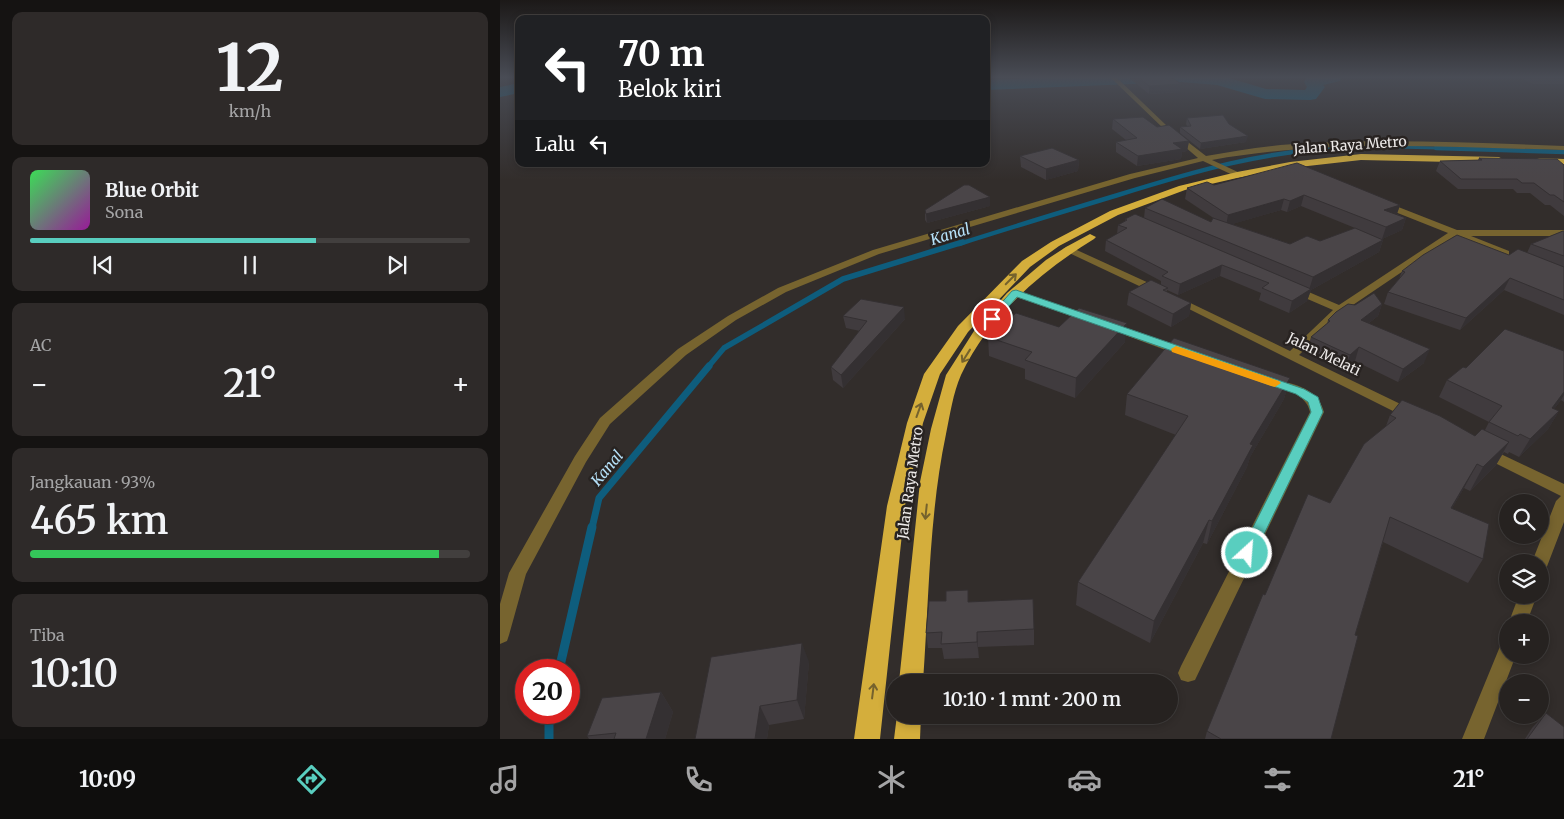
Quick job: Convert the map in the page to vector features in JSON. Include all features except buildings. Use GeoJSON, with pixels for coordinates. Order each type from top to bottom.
{"type":"FeatureCollection","features":[{"type":"Feature","properties":{"kind":"highway","name":"Jalan Raya Metro"},"geometry":{"type":"LineString","coordinates":[[913,674],[926,509],[938,426],[953,376],[981,331],[1016,293],[1043,268],[1068,249],[1125,217],[1149,206],[1191,192],[1236,181],[1368,162],[1509,162],[1362,158],[1232,172]]}},
{"type":"Feature","properties":{"kind":"highway"},"geometry":{"type":"LineString","coordinates":[[1528,163],[1558,164]]}},
{"type":"Feature","properties":{"kind":"highway"},"geometry":{"type":"LineString","coordinates":[[867,739],[896,506],[915,422],[932,374],[962,329],[1026,264],[1055,244],[1140,203],[1232,172]]}},
{"type":"Feature","properties":{"kind":"highway"},"geometry":{"type":"LineString","coordinates":[[907,739],[908,724]]}},
{"type":"Feature","properties":{"kind":"street"},"geometry":{"type":"LineString","coordinates":[[1149,111],[1208,161],[1232,172]]}},
{"type":"Feature","properties":{"kind":"street"},"geometry":{"type":"LineString","coordinates":[[500,635],[518,573],[580,460],[605,421],[682,352],[732,318],[782,290],[876,252],[1133,176],[1208,161],[1302,146],[1390,143],[1564,148]]}},
{"type":"Feature","properties":{"kind":"street"},"geometry":{"type":"LineString","coordinates":[[1371,199],[1518,258]]}},
{"type":"Feature","properties":{"kind":"street"},"geometry":{"type":"LineString","coordinates":[[1292,355],[1340,309],[1454,233],[1564,233]]}},
{"type":"Feature","properties":{"kind":"street","name":"Jalan Melati"},"geometry":{"type":"LineString","coordinates":[[1068,249],[1424,420]]}},
{"type":"Feature","properties":{"kind":"street"},"geometry":{"type":"LineString","coordinates":[[1286,286],[1340,309]]}},
{"type":"Feature","properties":{"kind":"street"},"geometry":{"type":"LineString","coordinates":[[1016,293],[1192,355]]}},
{"type":"Feature","properties":{"kind":"street"},"geometry":{"type":"LineString","coordinates":[[1188,673],[1317,412],[1314,400],[1305,394],[1257,377]]}},
{"type":"Feature","properties":{"kind":"street"},"geometry":{"type":"LineString","coordinates":[[1476,447],[1564,491]]}},
{"type":"Feature","properties":{"kind":"street"},"geometry":{"type":"LineString","coordinates":[[1544,554],[1564,501]]}},
{"type":"Feature","properties":{"kind":"street"},"geometry":{"type":"LineString","coordinates":[[1473,739],[1502,664]]}},
{"type":"Feature","properties":{"kind":"waterway","name":"Kanal"},"geometry":{"type":"LineString","coordinates":[[1341,148],[1396,147],[1478,149]]}},
{"type":"Feature","properties":{"kind":"waterway","name":"Kanal"},"geometry":{"type":"LineString","coordinates":[[959,244],[1146,186],[1201,171],[1286,153],[1341,148]]}},
{"type":"Feature","properties":{"kind":"waterway","name":"Kanal"},"geometry":{"type":"LineString","coordinates":[[1305,149],[1341,148]]}},
{"type":"Feature","properties":{"kind":"waterway","name":"Kanal"},"geometry":{"type":"LineString","coordinates":[[1436,148],[1564,152]]}},
{"type":"Feature","properties":{"kind":"waterway","name":"Kanal"},"geometry":{"type":"LineString","coordinates":[[708,367],[724,348],[843,279],[963,242]]}},
{"type":"Feature","properties":{"kind":"waterway","name":"Kanal"},"geometry":{"type":"LineString","coordinates":[[592,528],[599,498],[709,366]]}},
{"type":"Feature","properties":{"kind":"waterway","name":"Kanal"},"geometry":{"type":"LineString","coordinates":[[562,659],[592,527]]}},
{"type":"Feature","properties":{"kind":"waterway","name":"Kanal"},"geometry":{"type":"LineString","coordinates":[[549,724],[549,739]]}},
{"type":"Feature","properties":{"kind":"slow traffic"},"geometry":{"type":"LineString","coordinates":[[1176,349],[1275,383]]}},
{"type":"Feature","properties":{"kind":"route"},"geometry":{"type":"LineString","coordinates":[[992,319],[1016,293],[1310,396],[1316,403],[1317,412],[1247,553]]}}]}
